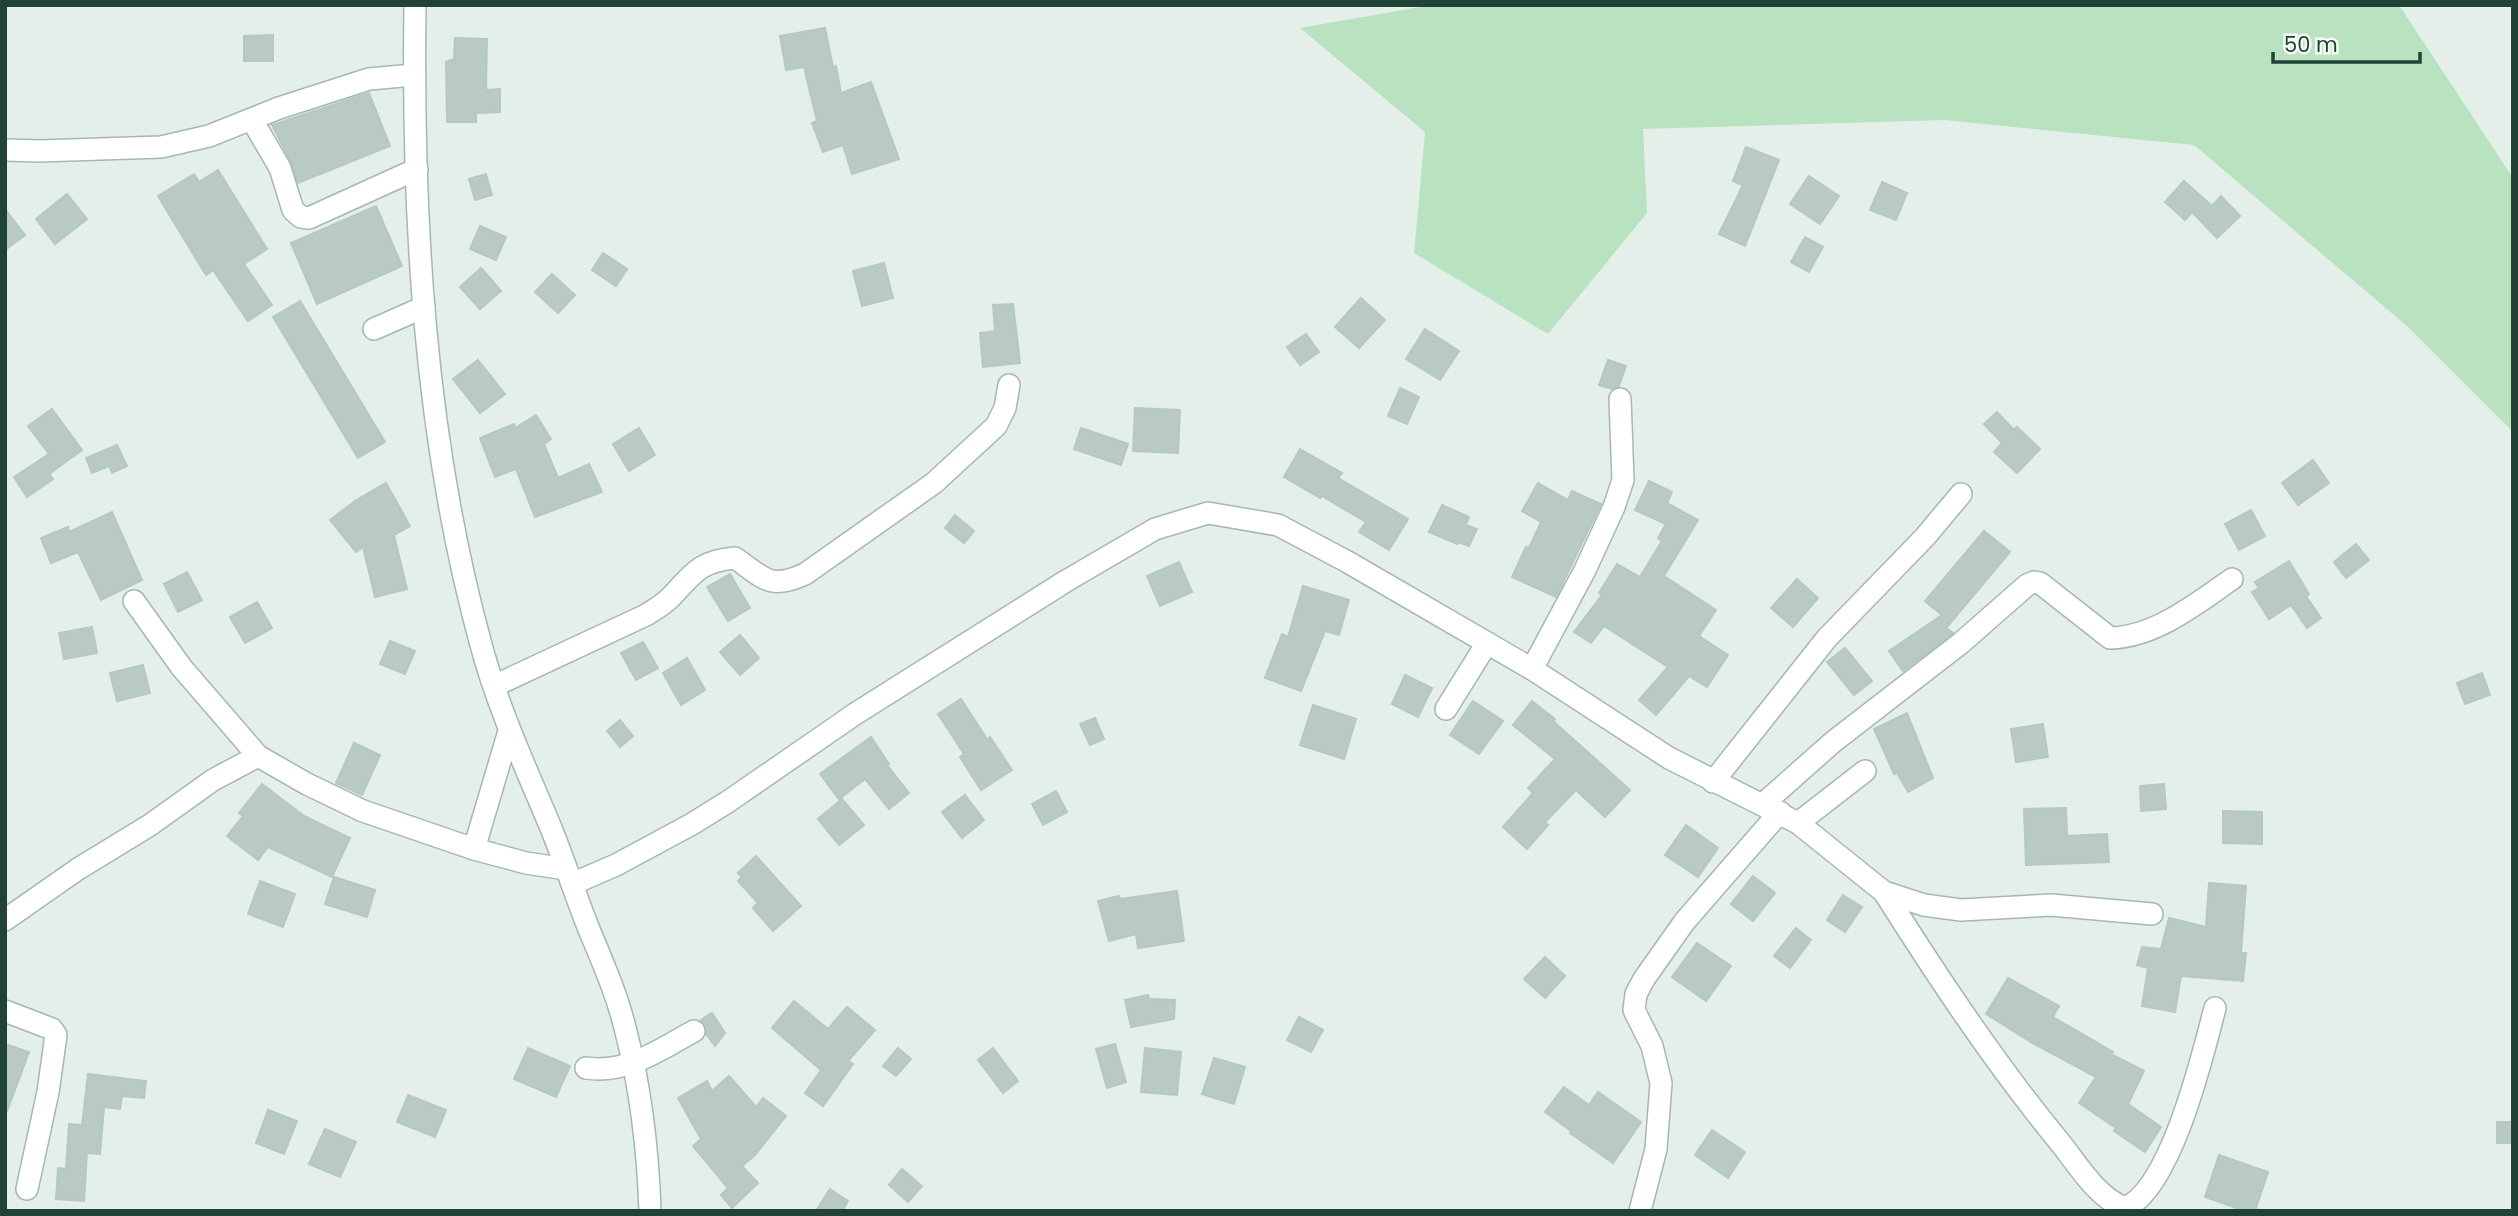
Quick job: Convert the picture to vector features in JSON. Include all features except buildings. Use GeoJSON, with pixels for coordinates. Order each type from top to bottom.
{"type":"FeatureCollection","features":[{"type":"Feature","properties":{"kind":"street"},"geometry":{"type":"LineString","coordinates":[[415,5],[414,75],[424,307],[432,398],[450,503],[480,643],[509,731],[569,877],[626,1030],[647,1162],[650,1211]]}},
{"type":"Feature","properties":{"kind":"street"},"geometry":{"type":"LineString","coordinates":[[5,150],[161,147],[209,136],[279,108],[369,79],[414,75]]}},
{"type":"Feature","properties":{"kind":"street"},"geometry":{"type":"LineString","coordinates":[[252,120],[280,168],[293,209],[301,217],[309,218],[417,169]]}},
{"type":"Feature","properties":{"kind":"street"},"geometry":{"type":"LineString","coordinates":[[374,329],[424,307]]}},
{"type":"Feature","properties":{"kind":"street"},"geometry":{"type":"LineString","coordinates":[[494,686],[646,615],[668,600],[688,577],[704,566],[722,559],[736,558],[772,583],[788,582],[806,574],[934,484],[996,426],[1005,408],[1009,385]]}},
{"type":"Feature","properties":{"kind":"street"},"geometry":{"type":"LineString","coordinates":[[1531,669],[1585,570],[1617,498],[1622,480],[1620,399]]}},
{"type":"Feature","properties":{"kind":"street"},"geometry":{"type":"LineString","coordinates":[[1713,782],[1827,638],[1925,537],[1961,494]]}},
{"type":"Feature","properties":{"kind":"street"},"geometry":{"type":"LineString","coordinates":[[134,601],[182,668],[258,756],[363,811],[474,849],[569,877],[639,853],[701,818],[844,721],[1077,575],[1155,529],[1208,513],[1278,525],[1346,561],[1531,669],[1669,758],[1780,813],[1884,892],[1924,905],[1961,910],[2051,905],[2152,914]]}},
{"type":"Feature","properties":{"kind":"street"},"geometry":{"type":"LineString","coordinates":[[1640,1211],[1656,1149],[1661,1083],[1652,1046],[1634,1010],[1636,994],[1685,921],[1780,813],[1833,742],[1961,643],[2027,585],[2034,582],[2039,583],[2110,638],[2126,638],[2149,630],[2194,605],[2232,579]]}},
{"type":"Feature","properties":{"kind":"street"},"geometry":{"type":"LineString","coordinates":[[1446,709],[1487,643]]}},
{"type":"Feature","properties":{"kind":"street"},"geometry":{"type":"LineString","coordinates":[[474,849],[509,731]]}},
{"type":"Feature","properties":{"kind":"street"},"geometry":{"type":"LineString","coordinates":[[5,920],[78,869],[150,825],[213,780],[258,756]]}},
{"type":"Feature","properties":{"kind":"street"},"geometry":{"type":"LineString","coordinates":[[1780,813],[1865,771]]}},
{"type":"Feature","properties":{"kind":"street"},"geometry":{"type":"LineString","coordinates":[[1884,892],[1931,966],[2029,1105],[2094,1185],[2114,1204],[2125,1208],[2142,1196],[2170,1150],[2191,1098],[2215,1008]]}},
{"type":"Feature","properties":{"kind":"street"},"geometry":{"type":"LineString","coordinates":[[5,1011],[52,1029],[56,1035],[48,1092],[27,1189]]}},
{"type":"Feature","properties":{"kind":"street"},"geometry":{"type":"LineString","coordinates":[[586,1068],[604,1071],[632,1065],[694,1031]]}},
{"type":"Feature","properties":{"kind":"green space"},"geometry":{"type":"Polygon","coordinates":[[[1432,5],[2399,5],[2513,178],[2513,432],[2408,327],[2194,145],[1945,120],[1643,129],[1647,213],[1548,334],[1414,253],[1425,132],[1300,28],[1432,5]]]}}]}
